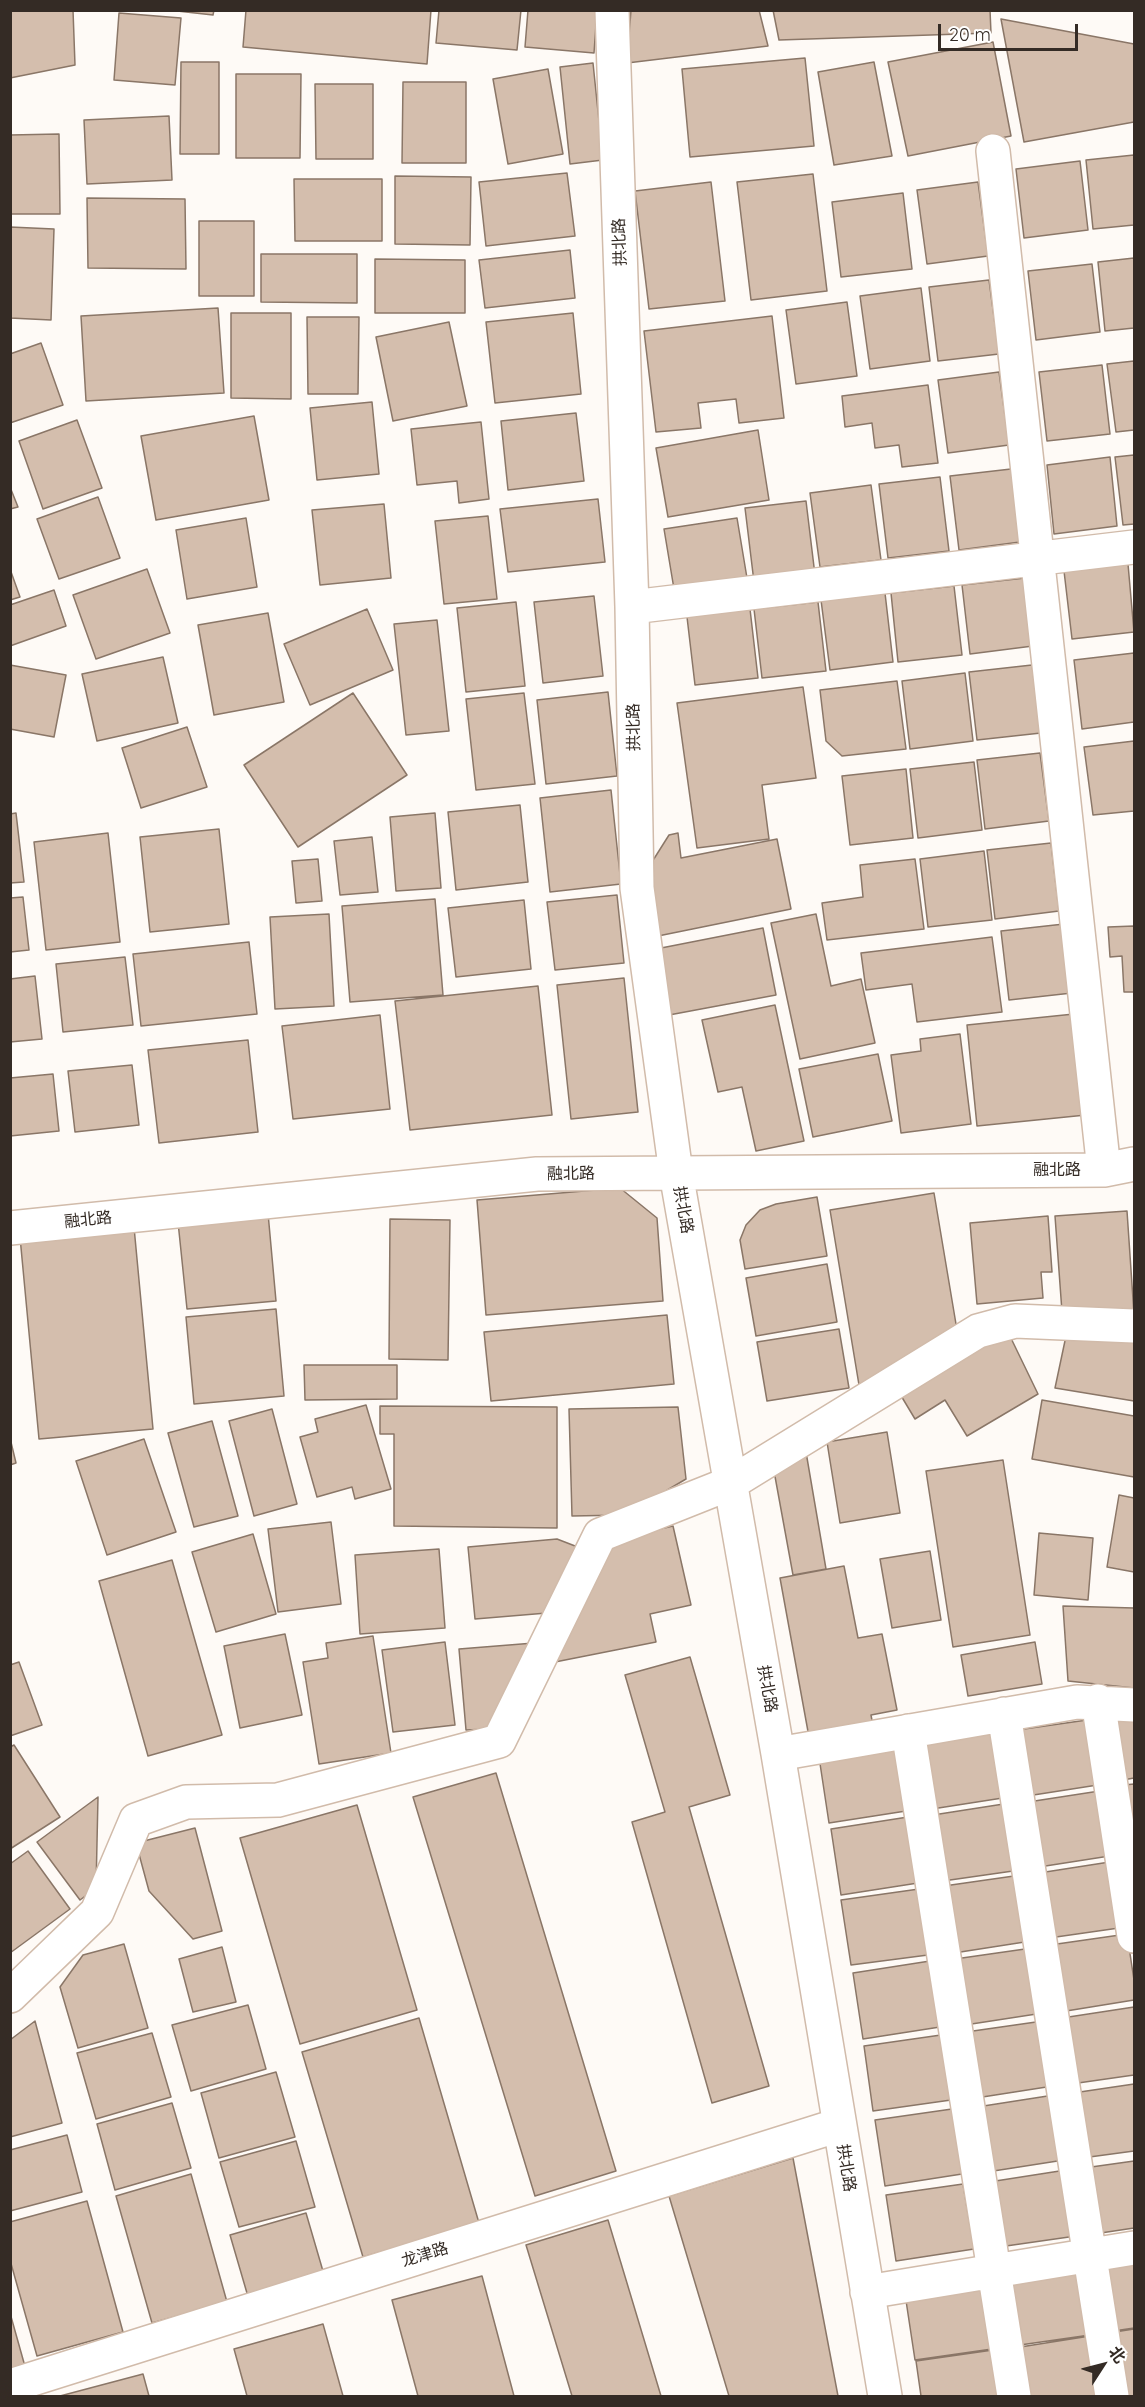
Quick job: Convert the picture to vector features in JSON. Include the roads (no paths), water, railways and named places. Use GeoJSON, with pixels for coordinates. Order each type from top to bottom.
{"type":"FeatureCollection","features":[{"type":"Feature","properties":{"kind":"street","name":"拱北路"},"geometry":{"type":"LineString","coordinates":[[612,10],[632,606],[637,888],[676,1173],[778,1754],[885,2397]]}},
{"type":"Feature","properties":{"kind":"street"},"geometry":{"type":"LineString","coordinates":[[993,151],[1038,559],[1119,1167]]}},
{"type":"Feature","properties":{"kind":"street"},"geometry":{"type":"LineString","coordinates":[[632,606],[1134,547]]}},
{"type":"Feature","properties":{"kind":"street","name":"融北路"},"geometry":{"type":"LineString","coordinates":[[10,1228],[537,1174],[1119,1167]]}},
{"type":"Feature","properties":{"kind":"street"},"geometry":{"type":"LineString","coordinates":[[10,1996],[97,1912],[136,1820],[186,1802],[278,1800],[499,1741],[600,1535],[731,1483],[978,1331],[1015,1321],[1134,1326]]}},
{"type":"Feature","properties":{"kind":"street"},"geometry":{"type":"LineString","coordinates":[[778,1754],[1077,1702],[1098,1701],[1134,1705]]}},
{"type":"Feature","properties":{"kind":"street"},"geometry":{"type":"LineString","coordinates":[[1098,1701],[1134,1936]]}},
{"type":"Feature","properties":{"kind":"street"},"geometry":{"type":"LineString","coordinates":[[1004,1714],[1112,2397]]}},
{"type":"Feature","properties":{"kind":"street"},"geometry":{"type":"LineString","coordinates":[[908,1731],[1014,2397]]}},
{"type":"Feature","properties":{"kind":"street","name":"龙津路"},"geometry":{"type":"LineString","coordinates":[[10,2386],[839,2125]]}},
{"type":"Feature","properties":{"kind":"street"},"geometry":{"type":"LineString","coordinates":[[867,2292],[1134,2248]]}}]}
